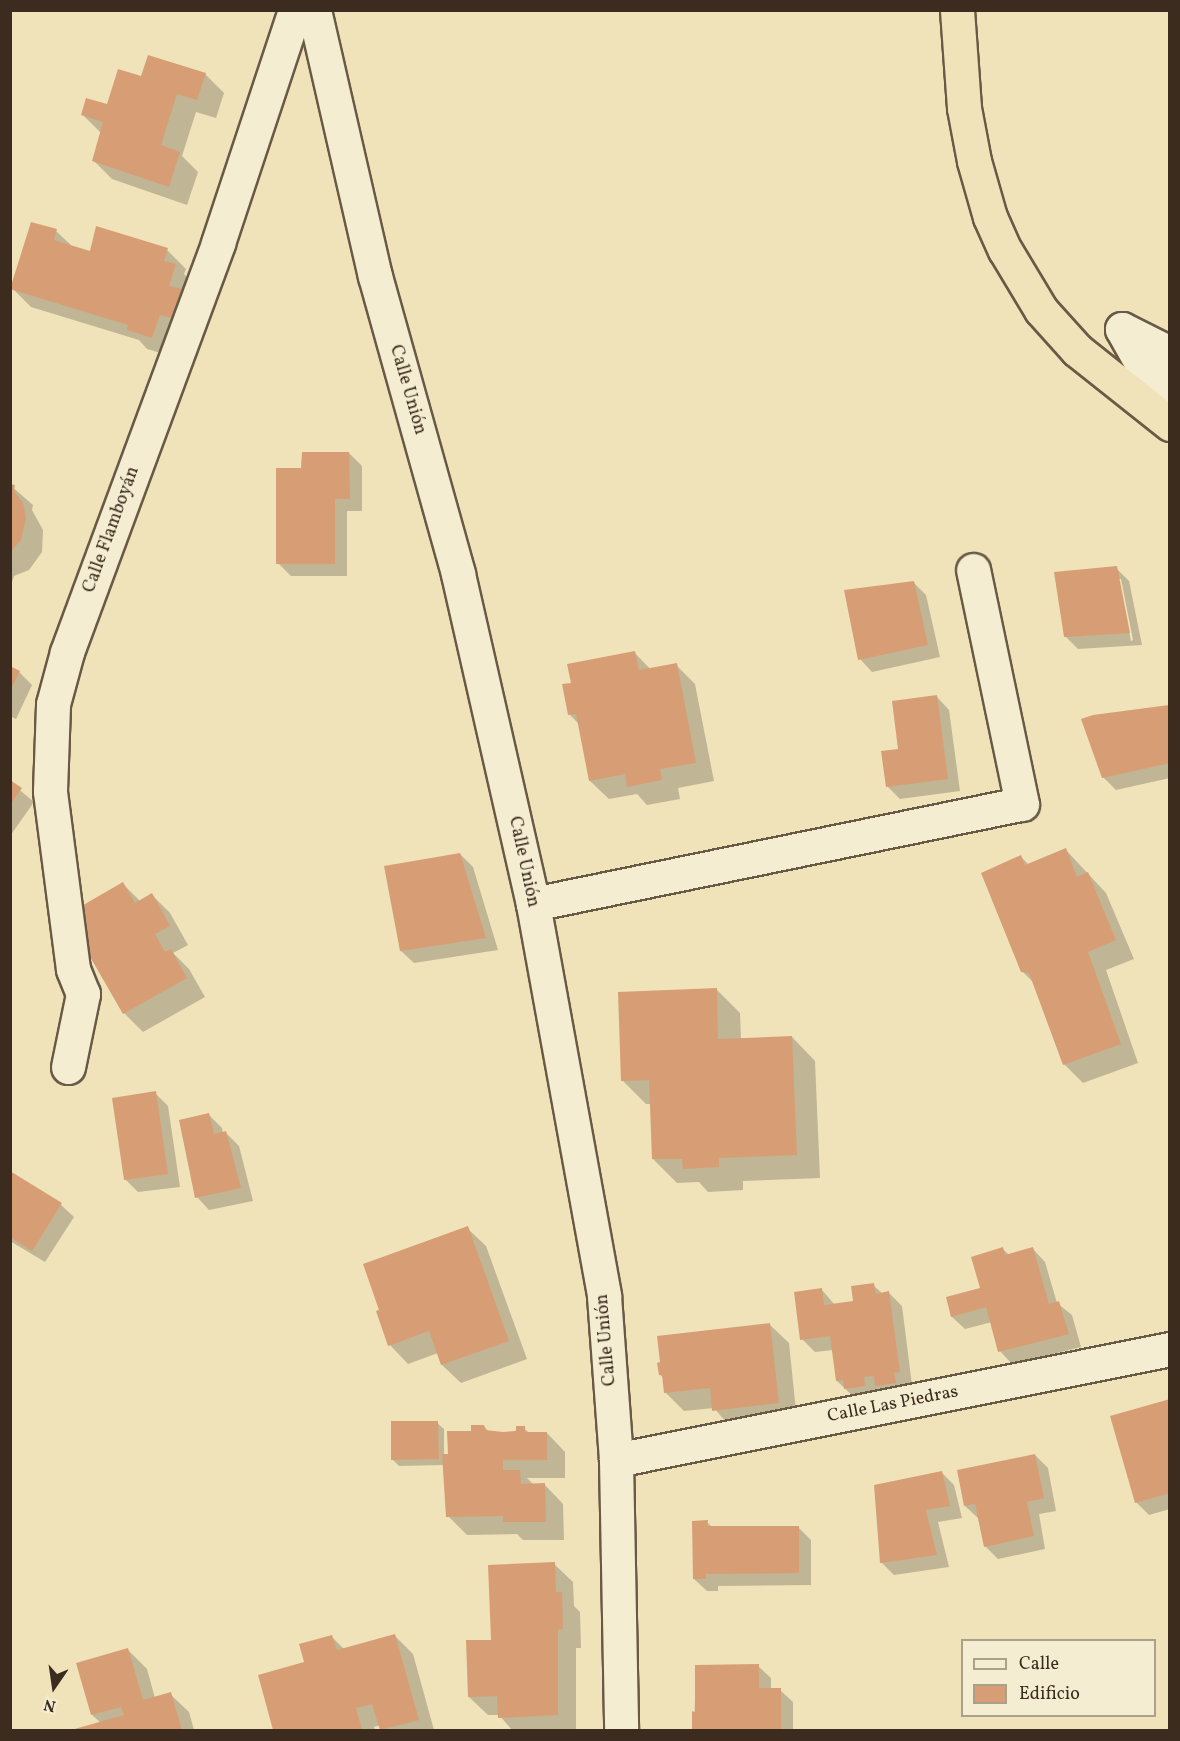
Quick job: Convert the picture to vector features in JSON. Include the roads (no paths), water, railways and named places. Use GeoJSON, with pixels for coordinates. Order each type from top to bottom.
{"type":"FeatureCollection","features":[{"type":"Feature","properties":{"kind":"highway"},"geometry":{"type":"LineString","coordinates":[[957,10],[964,108],[974,161],[990,217],[1005,250],[1041,310],[1077,350],[1170,424]]}},
{"type":"Feature","properties":{"kind":"street","name":"Calle Flamboyán"},"geometry":{"type":"LineString","coordinates":[[68,1067],[83,994],[73,969],[50,791],[53,704],[67,652],[218,243],[295,10]]}},
{"type":"Feature","properties":{"kind":"street","name":"Calle Unión"},"geometry":{"type":"LineString","coordinates":[[314,10],[375,276],[458,574],[533,904],[604,1296],[616,1460],[621,1731]]}},
{"type":"Feature","properties":{"kind":"street"},"geometry":{"type":"LineString","coordinates":[[1170,353],[1122,329],[1144,370],[1170,394]]}},
{"type":"Feature","properties":{"kind":"street"},"geometry":{"type":"LineString","coordinates":[[533,904],[1022,804],[973,570]]}},
{"type":"Feature","properties":{"kind":"street","name":"Calle Las Piedras"},"geometry":{"type":"LineString","coordinates":[[616,1460],[1170,1349]]}}]}
